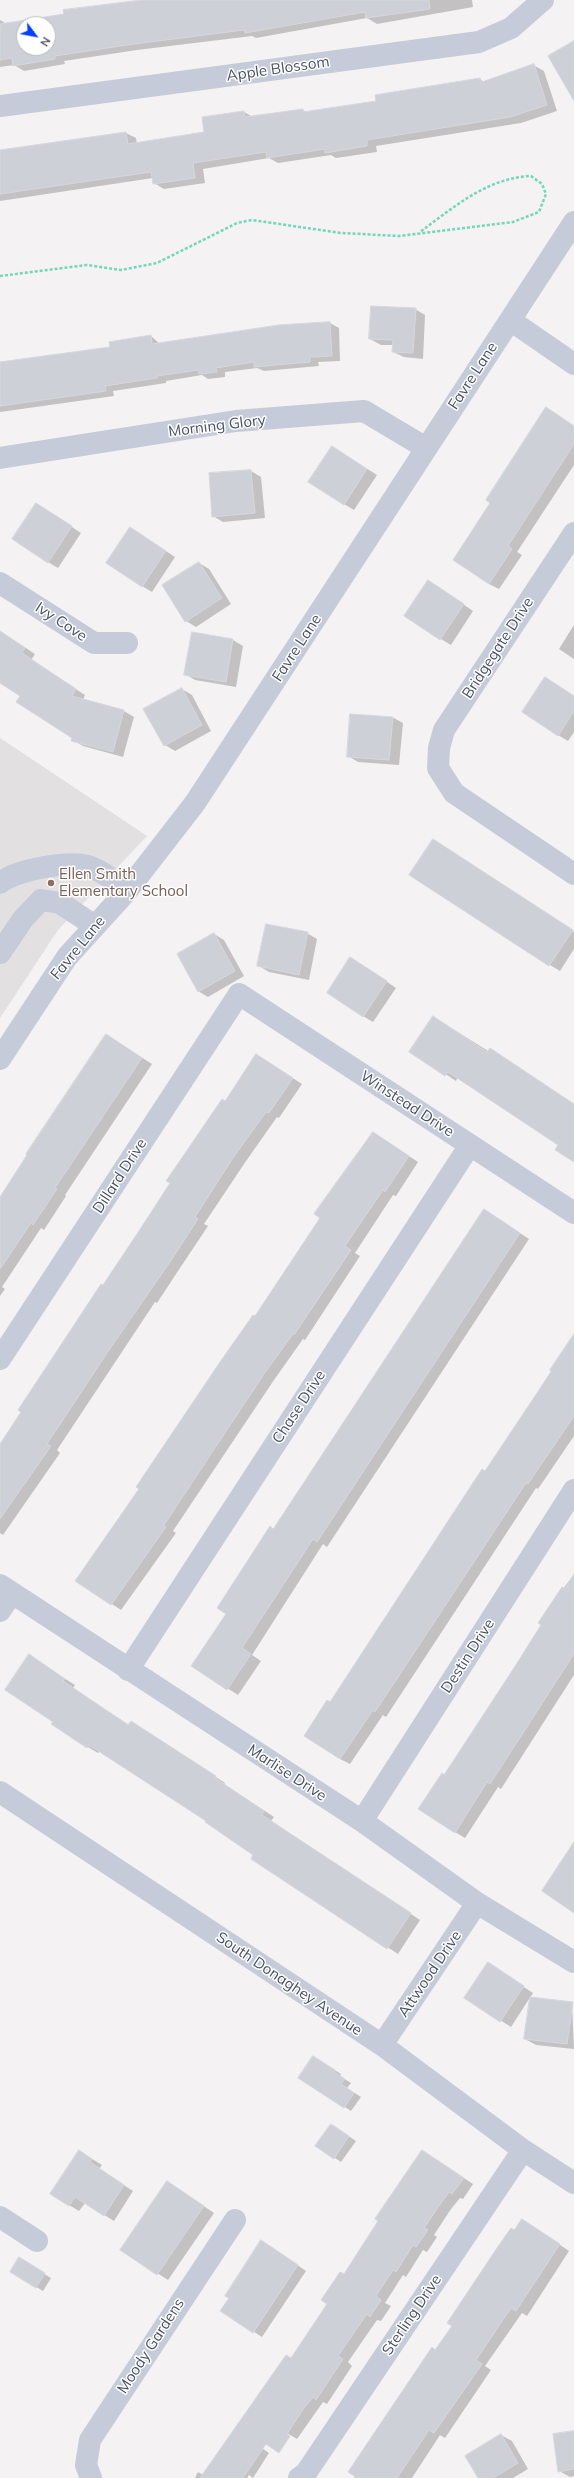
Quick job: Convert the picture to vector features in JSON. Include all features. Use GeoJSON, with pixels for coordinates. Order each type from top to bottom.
{"type":"FeatureCollection","features":[{"type":"Feature","properties":{"kind":"street","name":"Apple Blossom"},"geometry":{"type":"LineString","coordinates":[[0,106],[479,42],[512,28],[543,0]]}},
{"type":"Feature","properties":{"kind":"street","name":"Favre Lane"},"geometry":{"type":"LineString","coordinates":[[0,1058],[67,957],[126,892],[195,803],[574,222]]}},
{"type":"Feature","properties":{"kind":"street"},"geometry":{"type":"LineString","coordinates":[[510,320],[574,364]]}},
{"type":"Feature","properties":{"kind":"street","name":"Morning Glory"},"geometry":{"type":"LineString","coordinates":[[0,458],[236,421],[364,411],[426,448]]}},
{"type":"Feature","properties":{"kind":"street","name":"Bridgegate Drive"},"geometry":{"type":"LineString","coordinates":[[574,533],[444,730],[439,748],[438,768],[454,793],[574,874]]}},
{"type":"Feature","properties":{"kind":"street","name":"Ivy Cove"},"geometry":{"type":"LineString","coordinates":[[0,583],[94,643],[127,643]]}},
{"type":"Feature","properties":{"kind":"street"},"geometry":{"type":"LineString","coordinates":[[0,883],[16,873],[73,864],[90,866],[105,874],[126,892]]}},
{"type":"Feature","properties":{"kind":"street"},"geometry":{"type":"LineString","coordinates":[[0,953],[23,919],[41,900],[60,903],[95,926]]}},
{"type":"Feature","properties":{"kind":"street","name":"Winstead Drive"},"geometry":{"type":"LineString","coordinates":[[239,994],[574,1213]]}},
{"type":"Feature","properties":{"kind":"street","name":"Dillard Drive"},"geometry":{"type":"LineString","coordinates":[[0,1359],[239,994]]}},
{"type":"Feature","properties":{"kind":"street","name":"Chase Drive"},"geometry":{"type":"LineString","coordinates":[[128,1670],[470,1145]]}},
{"type":"Feature","properties":{"kind":"street","name":"Destin Drive"},"geometry":{"type":"LineString","coordinates":[[362,1822],[574,1490]]}},
{"type":"Feature","properties":{"kind":"street"},"geometry":{"type":"LineString","coordinates":[[0,1611],[6,1589]]}},
{"type":"Feature","properties":{"kind":"street","name":"Marlise Drive"},"geometry":{"type":"LineString","coordinates":[[6,1589],[362,1822],[477,1903],[574,1962]]}},
{"type":"Feature","properties":{"kind":"street","name":"South Donaghey Avenue"},"geometry":{"type":"LineString","coordinates":[[0,1792],[382,2046],[523,2150],[574,2183]]}},
{"type":"Feature","properties":{"kind":"street","name":"Attwood Drive"},"geometry":{"type":"LineString","coordinates":[[382,2046],[477,1903]]}},
{"type":"Feature","properties":{"kind":"street","name":"Sterling Drive"},"geometry":{"type":"LineString","coordinates":[[299,2478],[306,2473],[523,2150]]}},
{"type":"Feature","properties":{"kind":"street"},"geometry":{"type":"LineString","coordinates":[[0,2217],[37,2241]]}},
{"type":"Feature","properties":{"kind":"street","name":"Moody Gardens"},"geometry":{"type":"LineString","coordinates":[[91,2478],[86,2465],[90,2440],[235,2220]]}},
{"type":"Feature","properties":{"kind":"path"},"geometry":{"type":"LineString","coordinates":[[0,276],[87,265],[121,270],[157,263],[237,223],[252,220],[342,233],[398,236],[420,232],[453,230],[512,222],[539,212],[546,194],[542,184],[532,176],[499,181],[464,200],[420,232]]}},
{"type":"Feature","properties":{"kind":"shaded area","name":"Ellen Smith Elementary School"},"geometry":{"type":"Polygon","coordinates":[[[0,738],[147,836],[58,930],[0,1018],[0,738]]]}},
{"type":"Feature","properties":{"kind":"building"},"geometry":{"type":"Polygon","coordinates":[[[142,0],[429,0],[430,9],[366,18],[365,12],[245,33],[244,30],[56,56],[56,16],[51,16],[64,14],[63,10],[142,0]]]}},
{"type":"Feature","properties":{"kind":"building"},"geometry":{"type":"Polygon","coordinates":[[[16,22],[16,56],[55,56],[55,59],[13,66],[12,58],[0,60],[0,24],[16,22]]]}},
{"type":"Feature","properties":{"kind":"building"},"geometry":{"type":"Polygon","coordinates":[[[574,41],[574,101],[548,56],[574,41]]]}},
{"type":"Feature","properties":{"kind":"building"},"geometry":{"type":"Polygon","coordinates":[[[534,64],[547,105],[510,117],[367,140],[367,146],[325,153],[325,149],[267,158],[266,152],[193,163],[195,178],[153,184],[151,172],[0,194],[0,150],[126,132],[128,144],[204,132],[202,117],[244,111],[245,117],[303,109],[303,112],[376,101],[375,95],[480,78],[481,82],[534,64]]]}},
{"type":"Feature","properties":{"kind":"building"},"geometry":{"type":"Polygon","coordinates":[[[371,306],[416,308],[413,353],[392,352],[393,340],[369,339],[371,306]]]}},
{"type":"Feature","properties":{"kind":"building"},"geometry":{"type":"Polygon","coordinates":[[[330,322],[332,356],[310,357],[310,362],[254,367],[254,362],[216,368],[217,372],[199,374],[198,370],[157,376],[157,378],[105,386],[106,391],[0,406],[0,362],[110,347],[109,342],[151,335],[152,344],[279,325],[330,322]]]}},
{"type":"Feature","properties":{"kind":"building"},"geometry":{"type":"Polygon","coordinates":[[[546,407],[574,426],[574,444],[508,546],[512,549],[489,584],[453,560],[490,503],[486,500],[546,407]]]}},
{"type":"Feature","properties":{"kind":"building"},"geometry":{"type":"Polygon","coordinates":[[[332,446],[367,469],[344,505],[308,482],[332,446]]]}},
{"type":"Feature","properties":{"kind":"building"},"geometry":{"type":"Polygon","coordinates":[[[251,470],[255,513],[212,517],[209,473],[251,470]]]}},
{"type":"Feature","properties":{"kind":"building"},"geometry":{"type":"Polygon","coordinates":[[[36,503],[72,526],[48,563],[12,539],[36,503]]]}},
{"type":"Feature","properties":{"kind":"building"},"geometry":{"type":"Polygon","coordinates":[[[130,527],[166,551],[142,587],[106,563],[130,527]]]}},
{"type":"Feature","properties":{"kind":"building"},"geometry":{"type":"Polygon","coordinates":[[[199,562],[222,598],[185,622],[162,585],[199,562]]]}},
{"type":"Feature","properties":{"kind":"building"},"geometry":{"type":"Polygon","coordinates":[[[428,580],[464,604],[440,640],[404,616],[428,580]]]}},
{"type":"Feature","properties":{"kind":"building"},"geometry":{"type":"Polygon","coordinates":[[[0,631],[25,648],[22,653],[76,689],[72,696],[124,710],[113,752],[71,741],[72,738],[16,702],[20,696],[0,683],[0,631]]]}},
{"type":"Feature","properties":{"kind":"building"},"geometry":{"type":"Polygon","coordinates":[[[192,632],[233,639],[226,682],[184,675],[192,632]]]}},
{"type":"Feature","properties":{"kind":"building"},"geometry":{"type":"Polygon","coordinates":[[[545,677],[574,696],[574,711],[558,736],[522,712],[545,677]]]}},
{"type":"Feature","properties":{"kind":"building"},"geometry":{"type":"Polygon","coordinates":[[[182,688],[202,725],[164,746],[143,709],[182,688]]]}},
{"type":"Feature","properties":{"kind":"building"},"geometry":{"type":"Polygon","coordinates":[[[350,714],[393,717],[389,760],[347,757],[350,714]]]}},
{"type":"Feature","properties":{"kind":"building"},"geometry":{"type":"Polygon","coordinates":[[[433,839],[573,930],[549,966],[409,875],[433,839]]]}},
{"type":"Feature","properties":{"kind":"building"},"geometry":{"type":"Polygon","coordinates":[[[266,924],[308,932],[299,975],[257,966],[266,924]]]}},
{"type":"Feature","properties":{"kind":"building"},"geometry":{"type":"Polygon","coordinates":[[[214,933],[235,971],[198,992],[177,954],[214,933]]]}},
{"type":"Feature","properties":{"kind":"building"},"geometry":{"type":"Polygon","coordinates":[[[350,957],[387,981],[363,1017],[327,993],[350,957]]]}},
{"type":"Feature","properties":{"kind":"building"},"geometry":{"type":"Polygon","coordinates":[[[433,1016],[487,1052],[490,1048],[574,1104],[574,1162],[555,1150],[558,1145],[448,1072],[445,1076],[409,1052],[433,1016]]]}},
{"type":"Feature","properties":{"kind":"building"},"geometry":{"type":"Polygon","coordinates":[[[106,1034],[142,1058],[55,1188],[57,1189],[33,1225],[31,1223],[0,1269],[0,1197],[27,1155],[26,1154],[106,1034]]]}},
{"type":"Feature","properties":{"kind":"building"},"geometry":{"type":"Polygon","coordinates":[[[256,1054],[293,1078],[269,1113],[266,1112],[233,1158],[195,1217],[198,1219],[47,1444],[51,1446],[0,1519],[0,1444],[21,1412],[18,1410],[170,1183],[166,1181],[222,1099],[225,1101],[256,1054]]]}},
{"type":"Feature","properties":{"kind":"building"},"geometry":{"type":"Polygon","coordinates":[[[373,1132],[409,1156],[385,1192],[383,1190],[345,1246],[351,1250],[294,1335],[293,1334],[264,1374],[164,1525],[166,1527],[111,1605],[75,1581],[139,1489],[136,1487],[220,1362],[253,1315],[255,1316],[320,1218],[314,1214],[373,1132]]]}},
{"type":"Feature","properties":{"kind":"building"},"geometry":{"type":"Polygon","coordinates":[[[484,1209],[520,1233],[317,1542],[313,1539],[242,1648],[251,1654],[227,1690],[191,1666],[226,1614],[217,1608],[270,1526],[273,1529],[484,1209]]]}},
{"type":"Feature","properties":{"kind":"building"},"geometry":{"type":"Polygon","coordinates":[[[574,1334],[574,1416],[528,1484],[526,1483],[375,1712],[373,1710],[340,1759],[304,1736],[327,1700],[330,1702],[482,1469],[485,1471],[551,1372],[550,1370],[574,1334]]]}},
{"type":"Feature","properties":{"kind":"building"},"geometry":{"type":"Polygon","coordinates":[[[574,1574],[574,1654],[490,1784],[487,1782],[455,1833],[418,1809],[442,1773],[444,1775],[512,1671],[541,1625],[538,1623],[562,1587],[565,1589],[574,1574]]]}},
{"type":"Feature","properties":{"kind":"building"},"geometry":{"type":"Polygon","coordinates":[[[29,1654],[65,1679],[63,1681],[128,1725],[131,1721],[216,1776],[215,1778],[264,1811],[262,1815],[411,1913],[387,1949],[251,1859],[253,1855],[205,1822],[206,1821],[89,1745],[87,1748],[51,1724],[53,1722],[5,1690],[29,1654]]]}},
{"type":"Feature","properties":{"kind":"building"},"geometry":{"type":"Polygon","coordinates":[[[574,1842],[574,1913],[542,1891],[574,1842]]]}},
{"type":"Feature","properties":{"kind":"building"},"geometry":{"type":"Polygon","coordinates":[[[488,1962],[524,1986],[500,2022],[464,1998],[488,1962]]]}},
{"type":"Feature","properties":{"kind":"building"},"geometry":{"type":"Polygon","coordinates":[[[530,1997],[573,2002],[567,2044],[524,2039],[530,1997]]]}},
{"type":"Feature","properties":{"kind":"building"},"geometry":{"type":"Polygon","coordinates":[[[313,2056],[335,2070],[334,2072],[345,2079],[341,2084],[354,2093],[344,2108],[298,2078],[313,2056]]]}},
{"type":"Feature","properties":{"kind":"building"},"geometry":{"type":"Polygon","coordinates":[[[331,2124],[349,2136],[334,2159],[315,2146],[331,2124]]]}},
{"type":"Feature","properties":{"kind":"building"},"geometry":{"type":"Polygon","coordinates":[[[79,2150],[92,2159],[90,2162],[124,2185],[104,2216],[75,2197],[69,2206],[50,2194],[79,2150]]]}},
{"type":"Feature","properties":{"kind":"building"},"geometry":{"type":"Polygon","coordinates":[[[422,2150],[464,2178],[452,2194],[449,2192],[441,2203],[424,2228],[428,2230],[416,2247],[413,2245],[396,2272],[393,2270],[376,2296],[381,2300],[370,2317],[367,2314],[338,2356],[343,2359],[316,2400],[313,2397],[304,2408],[287,2434],[290,2436],[279,2453],[266,2444],[243,2478],[200,2478],[286,2355],[291,2358],[327,2304],[321,2300],[340,2272],[344,2274],[378,2221],[375,2219],[422,2150]]]}},
{"type":"Feature","properties":{"kind":"building"},"geometry":{"type":"Polygon","coordinates":[[[167,2181],[204,2206],[157,2275],[120,2250],[167,2181]]]}},
{"type":"Feature","properties":{"kind":"building"},"geometry":{"type":"Polygon","coordinates":[[[522,2219],[560,2244],[516,2311],[511,2308],[476,2360],[482,2364],[434,2433],[429,2430],[397,2478],[357,2478],[348,2472],[432,2347],[435,2350],[452,2326],[447,2323],[499,2245],[511,2228],[514,2230],[522,2219]]]}},
{"type":"Feature","properties":{"kind":"building"},"geometry":{"type":"Polygon","coordinates":[[[261,2240],[298,2265],[253,2333],[220,2311],[229,2298],[225,2296],[261,2240]]]}},
{"type":"Feature","properties":{"kind":"building"},"geometry":{"type":"Polygon","coordinates":[[[19,2257],[45,2273],[36,2288],[10,2272],[19,2257]]]}},
{"type":"Feature","properties":{"kind":"building"},"geometry":{"type":"Polygon","coordinates":[[[574,2431],[574,2469],[558,2472],[553,2434],[574,2431]]]}},
{"type":"Feature","properties":{"kind":"building"},"geometry":{"type":"Polygon","coordinates":[[[501,2434],[518,2463],[493,2478],[478,2478],[465,2456],[501,2434]]]}},
{"type":"Feature","properties":{"kind":"place","name":"Ellen Smith Elementary School"},"geometry":{"type":"Point","coordinates":[51,883]}}]}
